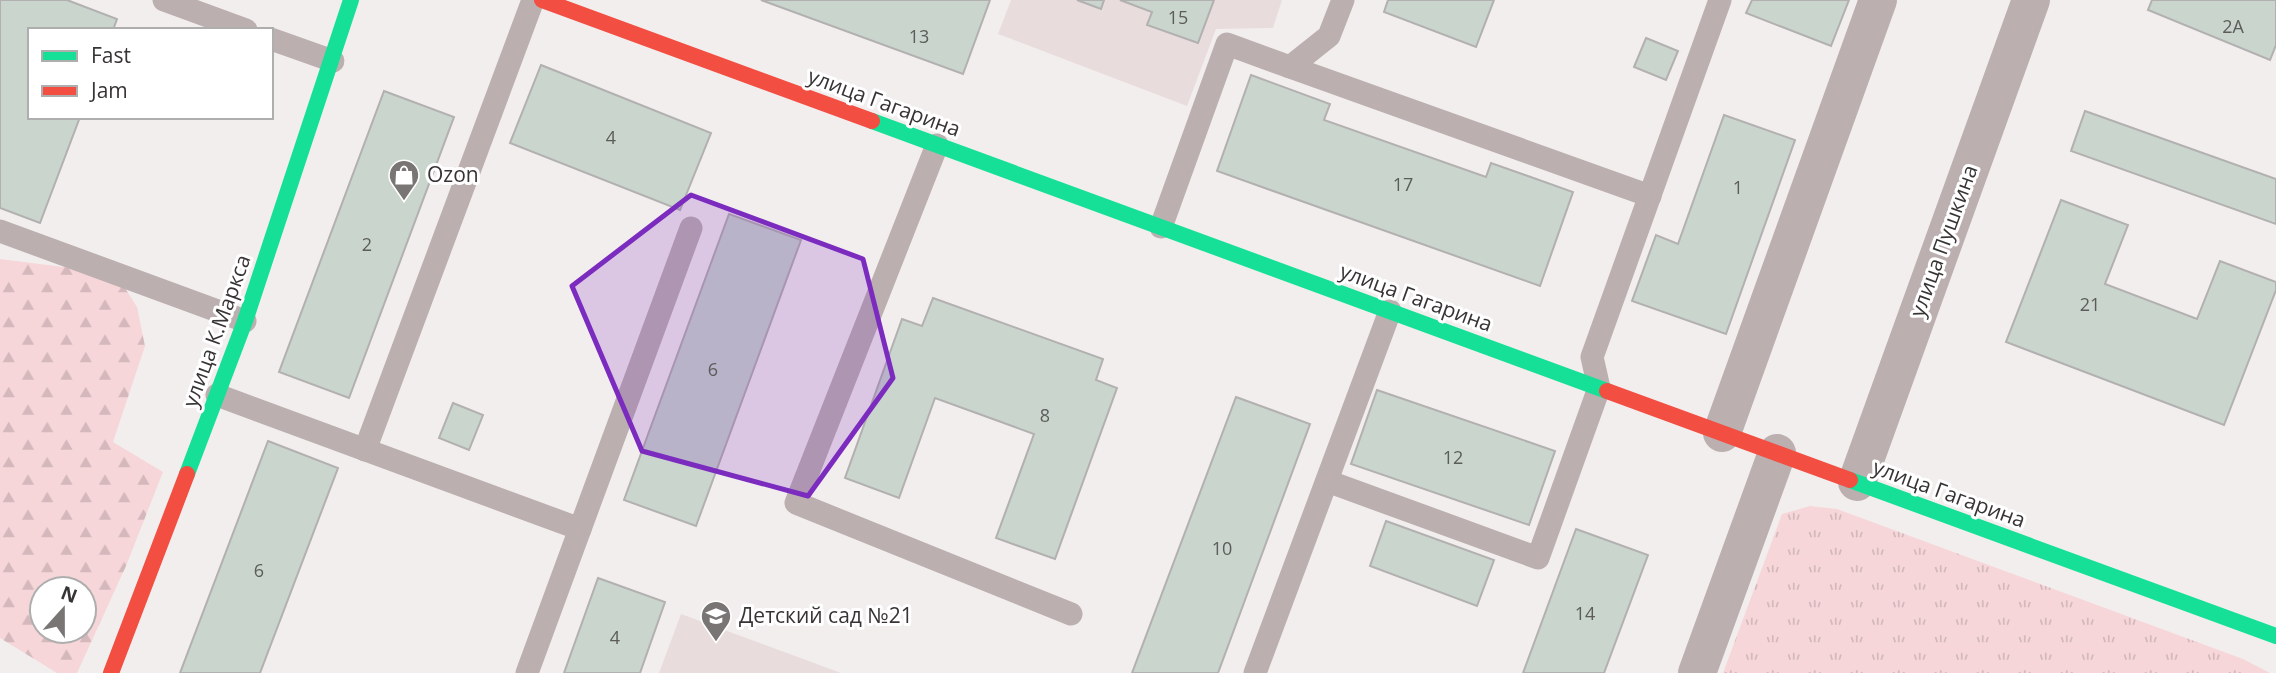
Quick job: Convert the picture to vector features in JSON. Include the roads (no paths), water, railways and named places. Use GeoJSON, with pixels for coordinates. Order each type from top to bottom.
{"type":"FeatureCollection","features":[{"type":"Feature","properties":{"kind":"street","name":"улица К.Маркса"},"geometry":{"type":"LineString","coordinates":[[111,673],[245,321],[351,0]]}},
{"type":"Feature","properties":{"kind":"street","name":"улица Гагарина"},"geometry":{"type":"LineString","coordinates":[[542,0],[2276,636]]}},
{"type":"Feature","properties":{"kind":"street"},"geometry":{"type":"LineString","coordinates":[[1722,433],[1878,0]]}},
{"type":"Feature","properties":{"kind":"street","name":"улица Пушкина"},"geometry":{"type":"LineString","coordinates":[[1857,482],[2031,0]]}},
{"type":"Feature","properties":{"kind":"street"},"geometry":{"type":"LineString","coordinates":[[1697,673],[1777,453]]}},
{"type":"Feature","properties":{"kind":"lane"},"geometry":{"type":"LineString","coordinates":[[164,0],[241,28]]}},
{"type":"Feature","properties":{"kind":"lane"},"geometry":{"type":"LineString","coordinates":[[365,450],[533,0]]}},
{"type":"Feature","properties":{"kind":"lane"},"geometry":{"type":"LineString","coordinates":[[1290,67],[1329,36],[1343,0]]}},
{"type":"Feature","properties":{"kind":"lane"},"geometry":{"type":"LineString","coordinates":[[1327,481],[1538,558],[1599,388],[1592,357],[1720,0]]}},
{"type":"Feature","properties":{"kind":"lane"},"geometry":{"type":"LineString","coordinates":[[273,40],[333,61]]}},
{"type":"Feature","properties":{"kind":"lane"},"geometry":{"type":"LineString","coordinates":[[1161,227],[1227,44],[1650,196]]}},
{"type":"Feature","properties":{"kind":"lane"},"geometry":{"type":"LineString","coordinates":[[937,145],[796,503],[1071,614]]}},
{"type":"Feature","properties":{"kind":"lane"},"geometry":{"type":"LineString","coordinates":[[527,673],[691,228]]}},
{"type":"Feature","properties":{"kind":"lane"},"geometry":{"type":"LineString","coordinates":[[0,231],[245,321]]}},
{"type":"Feature","properties":{"kind":"lane"},"geometry":{"type":"LineString","coordinates":[[1255,673],[1390,311]]}},
{"type":"Feature","properties":{"kind":"lane"},"geometry":{"type":"LineString","coordinates":[[217,395],[580,529]]}},
{"type":"Feature","properties":{"kind":"place","name":"Ozon"},"geometry":{"type":"Point","coordinates":[404,202]}},
{"type":"Feature","properties":{"kind":"place","name":"Детский cад №21"},"geometry":{"type":"Point","coordinates":[716,643]}}]}
